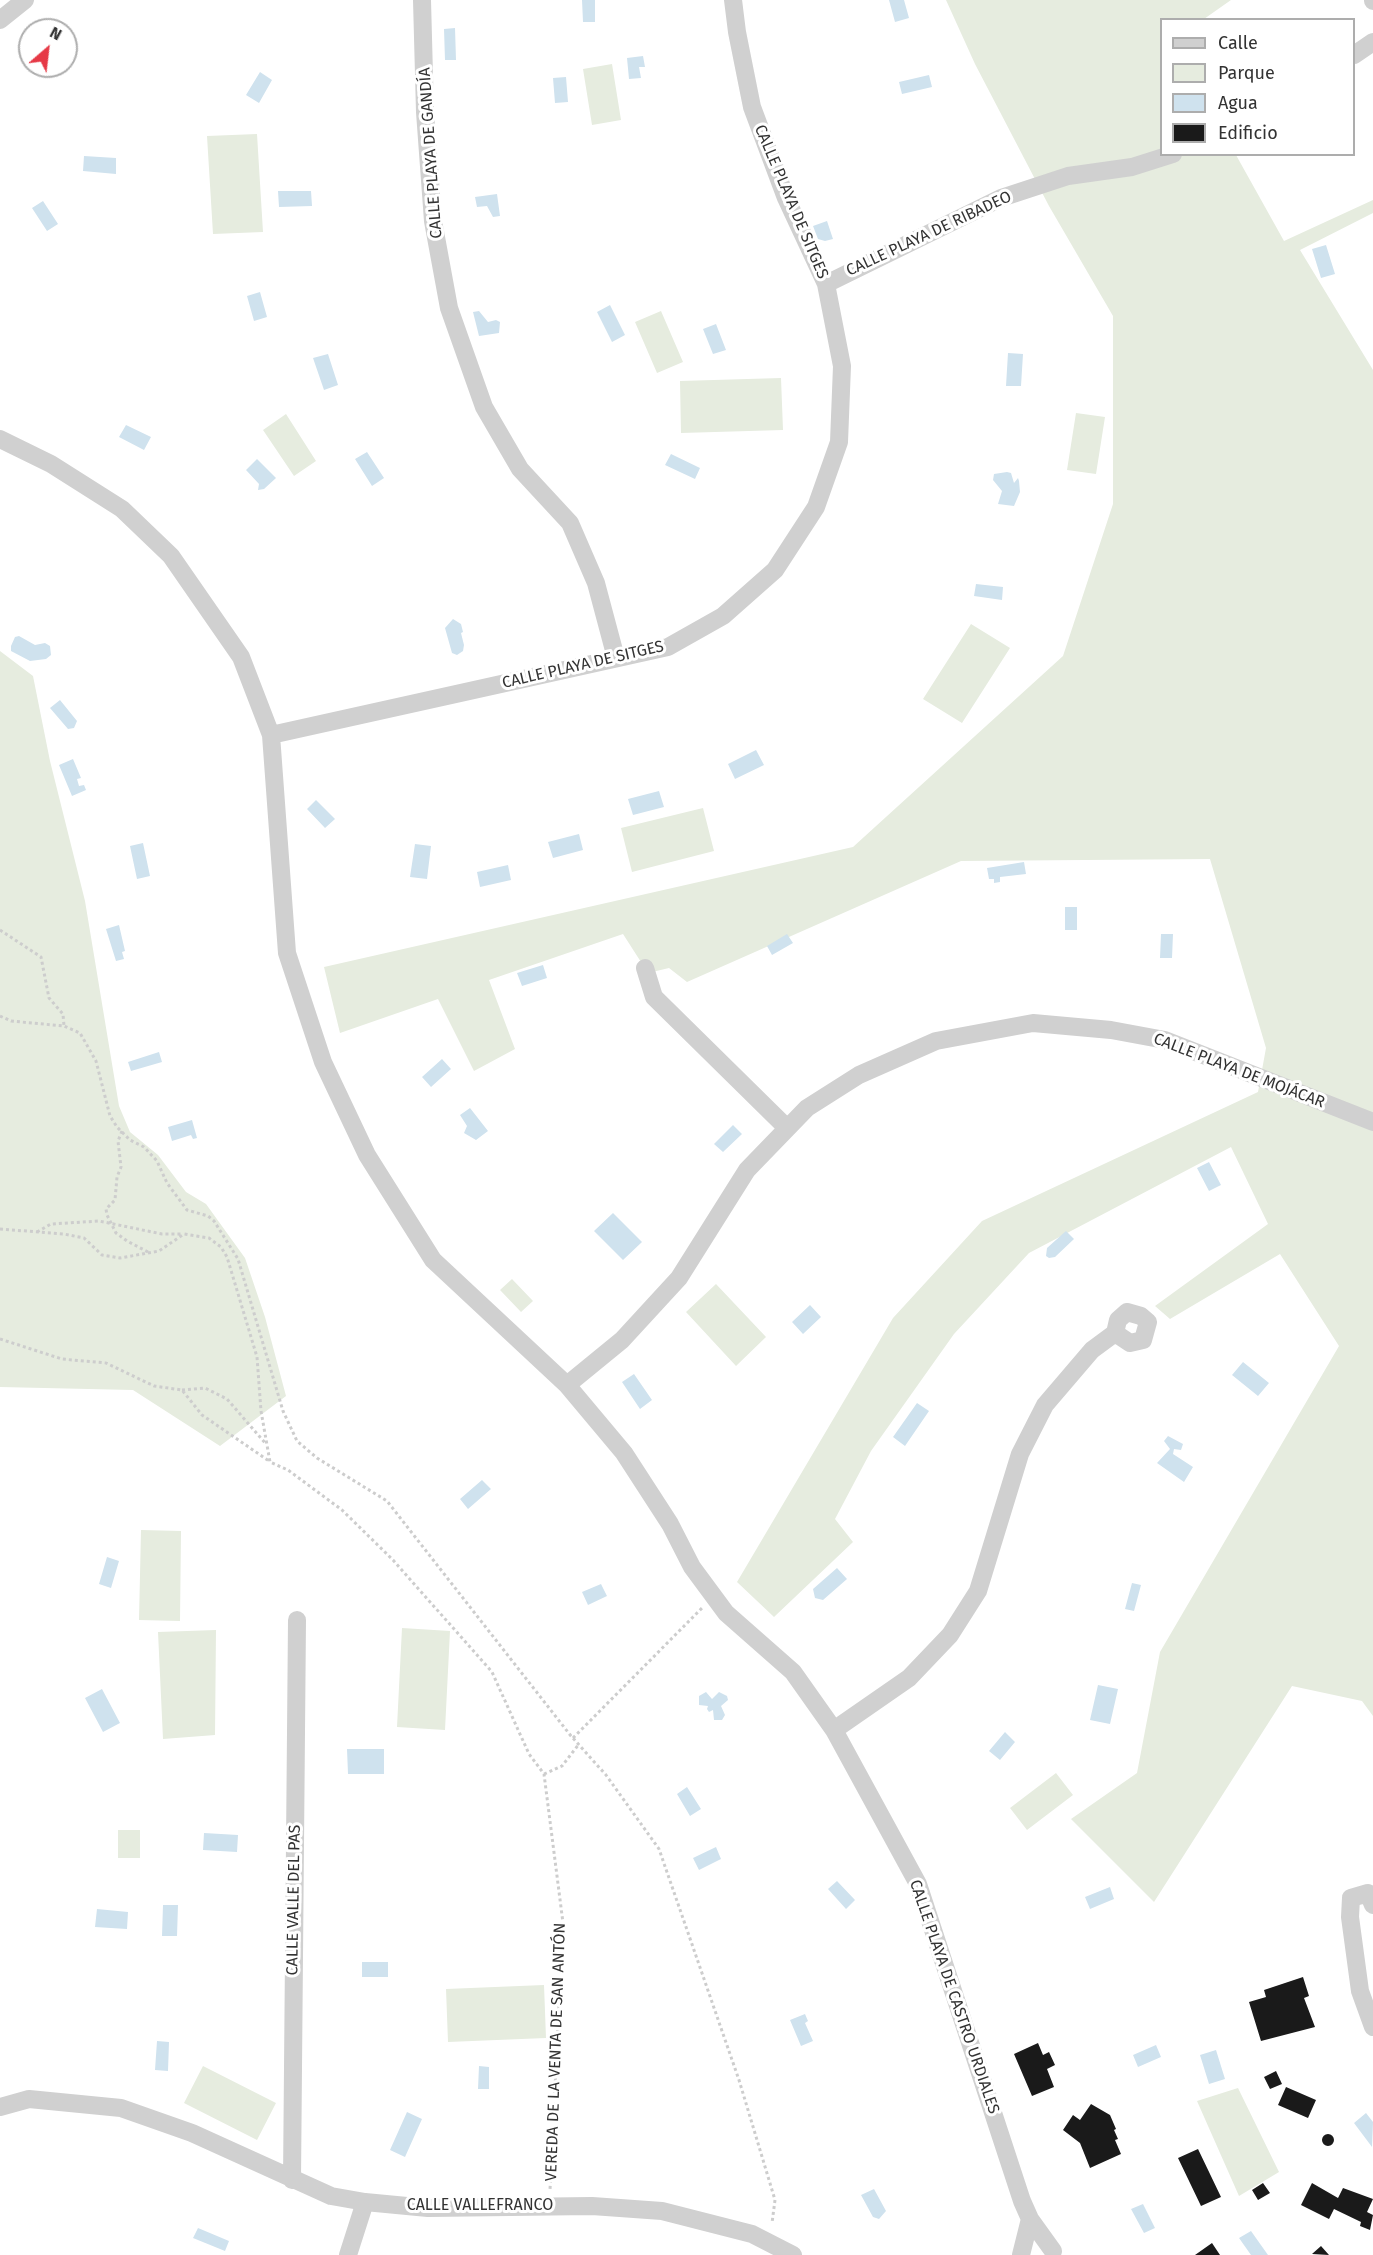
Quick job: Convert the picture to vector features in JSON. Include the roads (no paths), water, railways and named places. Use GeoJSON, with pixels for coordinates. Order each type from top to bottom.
{"type":"FeatureCollection","features":[{"type":"Feature","properties":{"kind":"street"},"geometry":{"type":"LineString","coordinates":[[0,20],[25,0]]}},
{"type":"Feature","properties":{"kind":"street","name":"CALLE PLAYA DE GANDÍA"},"geometry":{"type":"LineString","coordinates":[[422,0],[425,112],[433,221],[449,308],[484,407],[520,470],[570,523],[596,583],[616,658]]}},
{"type":"Feature","properties":{"kind":"street","name":"CALLE PLAYA DE SITGES"},"geometry":{"type":"LineString","coordinates":[[271,735],[668,646],[723,616],[775,570],[816,507],[839,442],[842,366],[826,284],[786,198],[752,106],[736,32],[733,0]]}},
{"type":"Feature","properties":{"kind":"street"},"geometry":{"type":"LineString","coordinates":[[1355,54],[1373,42]]}},
{"type":"Feature","properties":{"kind":"street","name":"CALLE PLAYA DE RIBADEO"},"geometry":{"type":"LineString","coordinates":[[826,284],[1001,198],[1068,176],[1132,166],[1166,156]]}},
{"type":"Feature","properties":{"kind":"street","name":"CALLE PLAYA DE CASTRO URDIALES"},"geometry":{"type":"LineString","coordinates":[[0,439],[51,464],[122,510],[171,556],[241,657],[271,735],[287,953],[323,1062],[367,1155],[434,1260],[567,1385],[624,1453],[670,1524],[692,1567],[726,1613],[793,1672],[834,1730],[918,1884],[1030,2219],[1057,2253]]}},
{"type":"Feature","properties":{"kind":"street"},"geometry":{"type":"LineString","coordinates":[[645,968],[654,997],[786,1128]]}},
{"type":"Feature","properties":{"kind":"street","name":"CALLE PLAYA DE MOJÁCAR"},"geometry":{"type":"LineString","coordinates":[[567,1385],[622,1340],[679,1278],[747,1170],[807,1108],[859,1074],[936,1041],[1033,1023],[1111,1030],[1165,1040],[1373,1122]]}},
{"type":"Feature","properties":{"kind":"street"},"geometry":{"type":"LineString","coordinates":[[834,1730],[909,1678],[950,1635],[978,1591],[1020,1454],[1045,1405],[1092,1350],[1115,1333]]}},
{"type":"Feature","properties":{"kind":"street","name":"CALLE VALLE DEL PAS"},"geometry":{"type":"LineString","coordinates":[[292,2180],[297,1620]]}},
{"type":"Feature","properties":{"kind":"street"},"geometry":{"type":"LineString","coordinates":[[1373,1907],[1365,1920],[1350,1917],[1360,1991],[1373,2027]]}},
{"type":"Feature","properties":{"kind":"street","name":"CALLE VALLEFRANCO"},"geometry":{"type":"LineString","coordinates":[[0,2107],[29,2099],[122,2108],[192,2133],[331,2196],[428,2208],[591,2206],[662,2211],[753,2234],[793,2255]]}},
{"type":"Feature","properties":{"kind":"street"},"geometry":{"type":"LineString","coordinates":[[348,2255],[365,2202]]}},
{"type":"Feature","properties":{"kind":"street"},"geometry":{"type":"LineString","coordinates":[[1021,2255],[1030,2219]]}},
{"type":"Feature","properties":{"kind":"street"},"geometry":{"type":"LineString","coordinates":[[1029,2255],[1043,2250],[1057,2253]]}},
{"type":"Feature","properties":{"kind":"water"},"geometry":{"type":"Polygon","coordinates":[[[582,0],[595,0],[595,22],[583,22],[582,0]]]}},
{"type":"Feature","properties":{"kind":"water"},"geometry":{"type":"Polygon","coordinates":[[[889,0],[904,0],[909,18],[895,22],[889,0]]]}},
{"type":"Feature","properties":{"kind":"water"},"geometry":{"type":"Polygon","coordinates":[[[455,28],[456,60],[445,60],[444,29],[455,28]]]}},
{"type":"Feature","properties":{"kind":"water"},"geometry":{"type":"Polygon","coordinates":[[[643,56],[645,67],[639,67],[641,78],[629,79],[627,58],[643,56]]]}},
{"type":"Feature","properties":{"kind":"water"},"geometry":{"type":"Polygon","coordinates":[[[260,72],[272,80],[259,103],[246,95],[260,72]]]}},
{"type":"Feature","properties":{"kind":"water"},"geometry":{"type":"Polygon","coordinates":[[[929,75],[932,87],[902,94],[899,82],[929,75]]]}},
{"type":"Feature","properties":{"kind":"water"},"geometry":{"type":"Polygon","coordinates":[[[566,77],[568,102],[555,103],[553,78],[566,77]]]}},
{"type":"Feature","properties":{"kind":"water"},"geometry":{"type":"Polygon","coordinates":[[[84,156],[116,158],[116,174],[83,171],[84,156]]]}},
{"type":"Feature","properties":{"kind":"water"},"geometry":{"type":"Polygon","coordinates":[[[278,191],[311,191],[312,206],[279,207],[278,191]]]}},
{"type":"Feature","properties":{"kind":"water"},"geometry":{"type":"Polygon","coordinates":[[[497,194],[500,216],[493,217],[487,206],[477,207],[475,197],[497,194]]]}},
{"type":"Feature","properties":{"kind":"water"},"geometry":{"type":"Polygon","coordinates":[[[43,201],[58,224],[47,231],[32,208],[43,201]]]}},
{"type":"Feature","properties":{"kind":"water"},"geometry":{"type":"Polygon","coordinates":[[[827,221],[833,239],[825,241],[818,239],[813,226],[827,221]]]}},
{"type":"Feature","properties":{"kind":"water"},"geometry":{"type":"Polygon","coordinates":[[[1326,245],[1335,274],[1321,278],[1312,249],[1326,245]]]}},
{"type":"Feature","properties":{"kind":"water"},"geometry":{"type":"Polygon","coordinates":[[[260,292],[267,317],[254,321],[247,296],[260,292]]]}},
{"type":"Feature","properties":{"kind":"water"},"geometry":{"type":"Polygon","coordinates":[[[610,305],[625,335],[612,342],[597,312],[610,305]]]}},
{"type":"Feature","properties":{"kind":"water"},"geometry":{"type":"Polygon","coordinates":[[[479,311],[488,322],[496,320],[500,322],[499,333],[479,336],[473,312],[479,311]]]}},
{"type":"Feature","properties":{"kind":"water"},"geometry":{"type":"Polygon","coordinates":[[[716,324],[726,350],[713,354],[703,329],[716,324]]]}},
{"type":"Feature","properties":{"kind":"water"},"geometry":{"type":"Polygon","coordinates":[[[1008,353],[1023,354],[1021,386],[1006,386],[1008,353]]]}},
{"type":"Feature","properties":{"kind":"water"},"geometry":{"type":"Polygon","coordinates":[[[328,354],[338,385],[324,390],[313,358],[328,354]]]}},
{"type":"Feature","properties":{"kind":"water"},"geometry":{"type":"Polygon","coordinates":[[[126,425],[151,437],[144,450],[119,437],[126,425]]]}},
{"type":"Feature","properties":{"kind":"water"},"geometry":{"type":"Polygon","coordinates":[[[367,452],[384,478],[372,486],[355,459],[367,452]]]}},
{"type":"Feature","properties":{"kind":"water"},"geometry":{"type":"Polygon","coordinates":[[[671,454],[700,468],[695,479],[665,465],[671,454]]]}},
{"type":"Feature","properties":{"kind":"water"},"geometry":{"type":"Polygon","coordinates":[[[257,459],[276,478],[264,489],[258,490],[259,484],[246,470],[257,459]]]}},
{"type":"Feature","properties":{"kind":"water"},"geometry":{"type":"Polygon","coordinates":[[[1011,473],[1014,483],[1018,478],[1019,481],[1020,492],[1014,506],[998,504],[1002,491],[993,480],[994,474],[1011,473]]]}},
{"type":"Feature","properties":{"kind":"water"},"geometry":{"type":"Polygon","coordinates":[[[976,584],[1003,587],[1002,600],[974,596],[976,584]]]}},
{"type":"Feature","properties":{"kind":"water"},"geometry":{"type":"Polygon","coordinates":[[[453,619],[461,624],[463,632],[461,633],[463,651],[457,655],[452,653],[445,628],[453,619]]]}},
{"type":"Feature","properties":{"kind":"water"},"geometry":{"type":"Polygon","coordinates":[[[19,636],[35,645],[45,643],[50,646],[51,655],[46,659],[30,661],[11,651],[15,637],[19,636]]]}},
{"type":"Feature","properties":{"kind":"water"},"geometry":{"type":"Polygon","coordinates":[[[60,700],[77,721],[74,728],[68,729],[50,708],[60,700]]]}},
{"type":"Feature","properties":{"kind":"water"},"geometry":{"type":"Polygon","coordinates":[[[756,750],[764,765],[735,779],[728,764],[756,750]]]}},
{"type":"Feature","properties":{"kind":"water"},"geometry":{"type":"Polygon","coordinates":[[[73,759],[81,778],[77,779],[79,786],[84,785],[86,790],[72,796],[59,765],[73,759]]]}},
{"type":"Feature","properties":{"kind":"water"},"geometry":{"type":"Polygon","coordinates":[[[659,791],[664,807],[633,815],[628,799],[659,791]]]}},
{"type":"Feature","properties":{"kind":"water"},"geometry":{"type":"Polygon","coordinates":[[[316,800],[335,819],[325,828],[307,809],[316,800]]]}},
{"type":"Feature","properties":{"kind":"water"},"geometry":{"type":"Polygon","coordinates":[[[579,834],[583,850],[553,858],[548,842],[579,834]]]}},
{"type":"Feature","properties":{"kind":"water"},"geometry":{"type":"Polygon","coordinates":[[[143,843],[150,876],[137,879],[130,846],[143,843]]]}},
{"type":"Feature","properties":{"kind":"water"},"geometry":{"type":"Polygon","coordinates":[[[415,844],[431,846],[427,879],[410,877],[415,844]]]}},
{"type":"Feature","properties":{"kind":"water"},"geometry":{"type":"Polygon","coordinates":[[[1024,862],[1026,874],[1000,877],[1000,882],[994,883],[994,879],[989,879],[987,868],[1024,862]]]}},
{"type":"Feature","properties":{"kind":"water"},"geometry":{"type":"Polygon","coordinates":[[[508,865],[511,880],[480,887],[477,872],[508,865]]]}},
{"type":"Feature","properties":{"kind":"water"},"geometry":{"type":"Polygon","coordinates":[[[1065,907],[1077,907],[1077,930],[1065,930],[1065,907]]]}},
{"type":"Feature","properties":{"kind":"water"},"geometry":{"type":"Polygon","coordinates":[[[119,925],[125,951],[122,952],[124,959],[116,961],[106,929],[119,925]]]}},
{"type":"Feature","properties":{"kind":"water"},"geometry":{"type":"Polygon","coordinates":[[[787,934],[793,943],[772,955],[767,946],[787,934]]]}},
{"type":"Feature","properties":{"kind":"water"},"geometry":{"type":"Polygon","coordinates":[[[1161,934],[1173,934],[1172,958],[1160,958],[1161,934]]]}},
{"type":"Feature","properties":{"kind":"water"},"geometry":{"type":"Polygon","coordinates":[[[543,965],[547,978],[522,986],[517,973],[543,965]]]}},
{"type":"Feature","properties":{"kind":"water"},"geometry":{"type":"Polygon","coordinates":[[[159,1052],[162,1062],[131,1071],[128,1062],[159,1052]]]}},
{"type":"Feature","properties":{"kind":"water"},"geometry":{"type":"Polygon","coordinates":[[[442,1059],[451,1069],[431,1087],[422,1077],[442,1059]]]}},
{"type":"Feature","properties":{"kind":"water"},"geometry":{"type":"Polygon","coordinates":[[[470,1108],[488,1131],[476,1140],[464,1133],[467,1126],[460,1115],[470,1108]]]}},
{"type":"Feature","properties":{"kind":"water"},"geometry":{"type":"Polygon","coordinates":[[[192,1120],[197,1138],[193,1139],[191,1135],[172,1141],[168,1127],[192,1120]]]}},
{"type":"Feature","properties":{"kind":"water"},"geometry":{"type":"Polygon","coordinates":[[[733,1125],[742,1134],[723,1152],[714,1144],[733,1125]]]}},
{"type":"Feature","properties":{"kind":"water"},"geometry":{"type":"Polygon","coordinates":[[[1209,1162],[1221,1185],[1209,1191],[1197,1168],[1209,1162]]]}},
{"type":"Feature","properties":{"kind":"water"},"geometry":{"type":"Polygon","coordinates":[[[613,1213],[642,1242],[623,1260],[594,1231],[613,1213]]]}},
{"type":"Feature","properties":{"kind":"water"},"geometry":{"type":"Polygon","coordinates":[[[1066,1231],[1074,1239],[1055,1257],[1046,1256],[1047,1248],[1066,1231]]]}},
{"type":"Feature","properties":{"kind":"water"},"geometry":{"type":"Polygon","coordinates":[[[810,1305],[821,1317],[803,1334],[792,1322],[810,1305]]]}},
{"type":"Feature","properties":{"kind":"water"},"geometry":{"type":"Polygon","coordinates":[[[1243,1362],[1269,1383],[1258,1396],[1232,1375],[1243,1362]]]}},
{"type":"Feature","properties":{"kind":"water"},"geometry":{"type":"Polygon","coordinates":[[[634,1374],[652,1400],[640,1409],[622,1382],[634,1374]]]}},
{"type":"Feature","properties":{"kind":"water"},"geometry":{"type":"Polygon","coordinates":[[[917,1403],[929,1411],[905,1446],[893,1437],[917,1403]]]}},
{"type":"Feature","properties":{"kind":"water"},"geometry":{"type":"Polygon","coordinates":[[[1168,1436],[1183,1444],[1181,1450],[1174,1449],[1173,1454],[1193,1467],[1184,1482],[1157,1463],[1170,1449],[1164,1441],[1168,1436]]]}},
{"type":"Feature","properties":{"kind":"water"},"geometry":{"type":"Polygon","coordinates":[[[482,1480],[491,1489],[468,1509],[460,1499],[482,1480]]]}},
{"type":"Feature","properties":{"kind":"water"},"geometry":{"type":"Polygon","coordinates":[[[107,1557],[119,1561],[111,1588],[99,1584],[107,1557]]]}},
{"type":"Feature","properties":{"kind":"water"},"geometry":{"type":"Polygon","coordinates":[[[837,1568],[847,1579],[823,1600],[815,1598],[813,1589],[837,1568]]]}},
{"type":"Feature","properties":{"kind":"water"},"geometry":{"type":"Polygon","coordinates":[[[1132,1583],[1141,1585],[1134,1611],[1125,1609],[1132,1583]]]}},
{"type":"Feature","properties":{"kind":"water"},"geometry":{"type":"Polygon","coordinates":[[[601,1584],[607,1596],[588,1605],[582,1592],[601,1584]]]}},
{"type":"Feature","properties":{"kind":"water"},"geometry":{"type":"Polygon","coordinates":[[[1098,1685],[1118,1689],[1110,1724],[1090,1720],[1098,1685]]]}},
{"type":"Feature","properties":{"kind":"water"},"geometry":{"type":"Polygon","coordinates":[[[102,1689],[120,1723],[103,1732],[85,1698],[102,1689]]]}},
{"type":"Feature","properties":{"kind":"water"},"geometry":{"type":"Polygon","coordinates":[[[706,1692],[712,1699],[719,1692],[727,1696],[728,1700],[721,1706],[725,1715],[722,1720],[714,1720],[713,1710],[709,1712],[708,1706],[699,1705],[699,1696],[706,1692]]]}},
{"type":"Feature","properties":{"kind":"water"},"geometry":{"type":"Polygon","coordinates":[[[1005,1732],[1015,1742],[1000,1760],[989,1751],[1005,1732]]]}},
{"type":"Feature","properties":{"kind":"water"},"geometry":{"type":"Polygon","coordinates":[[[347,1749],[384,1749],[384,1774],[348,1774],[347,1749]]]}},
{"type":"Feature","properties":{"kind":"water"},"geometry":{"type":"Polygon","coordinates":[[[687,1787],[701,1809],[690,1816],[677,1794],[687,1787]]]}},
{"type":"Feature","properties":{"kind":"water"},"geometry":{"type":"Polygon","coordinates":[[[204,1833],[238,1835],[237,1852],[203,1850],[204,1833]]]}},
{"type":"Feature","properties":{"kind":"water"},"geometry":{"type":"Polygon","coordinates":[[[716,1847],[721,1859],[699,1870],[693,1858],[716,1847]]]}},
{"type":"Feature","properties":{"kind":"water"},"geometry":{"type":"Polygon","coordinates":[[[837,1881],[855,1900],[846,1909],[828,1889],[837,1881]]]}},
{"type":"Feature","properties":{"kind":"water"},"geometry":{"type":"Polygon","coordinates":[[[1110,1887],[1114,1899],[1090,1909],[1085,1897],[1110,1887]]]}},
{"type":"Feature","properties":{"kind":"water"},"geometry":{"type":"Polygon","coordinates":[[[163,1905],[178,1905],[177,1936],[162,1936],[163,1905]]]}},
{"type":"Feature","properties":{"kind":"water"},"geometry":{"type":"Polygon","coordinates":[[[97,1909],[128,1912],[127,1929],[95,1927],[97,1909]]]}},
{"type":"Feature","properties":{"kind":"water"},"geometry":{"type":"Polygon","coordinates":[[[362,1962],[388,1962],[388,1977],[362,1977],[362,1962]]]}},
{"type":"Feature","properties":{"kind":"water"},"geometry":{"type":"Polygon","coordinates":[[[805,2014],[808,2021],[805,2023],[813,2041],[801,2046],[790,2020],[805,2014]]]}},
{"type":"Feature","properties":{"kind":"water"},"geometry":{"type":"Polygon","coordinates":[[[157,2041],[169,2042],[168,2071],[155,2070],[157,2041]]]}},
{"type":"Feature","properties":{"kind":"water"},"geometry":{"type":"Polygon","coordinates":[[[1156,2045],[1161,2057],[1138,2067],[1133,2055],[1156,2045]]]}},
{"type":"Feature","properties":{"kind":"water"},"geometry":{"type":"Polygon","coordinates":[[[1216,2050],[1225,2079],[1209,2084],[1200,2055],[1216,2050]]]}},
{"type":"Feature","properties":{"kind":"water"},"geometry":{"type":"Polygon","coordinates":[[[479,2066],[489,2067],[489,2089],[478,2089],[479,2066]]]}},
{"type":"Feature","properties":{"kind":"water"},"geometry":{"type":"Polygon","coordinates":[[[407,2112],[422,2119],[405,2157],[390,2150],[407,2112]]]}},
{"type":"Feature","properties":{"kind":"water"},"geometry":{"type":"Polygon","coordinates":[[[1366,2113],[1373,2122],[1372,2147],[1354,2123],[1366,2113]]]}},
{"type":"Feature","properties":{"kind":"water"},"geometry":{"type":"Polygon","coordinates":[[[874,2189],[886,2211],[879,2219],[873,2217],[861,2195],[874,2189]]]}},
{"type":"Feature","properties":{"kind":"water"},"geometry":{"type":"Polygon","coordinates":[[[1143,2204],[1155,2228],[1144,2233],[1131,2209],[1143,2204]]]}},
{"type":"Feature","properties":{"kind":"water"},"geometry":{"type":"Polygon","coordinates":[[[198,2228],[229,2241],[225,2251],[193,2238],[198,2228]]]}},
{"type":"Feature","properties":{"kind":"water"},"geometry":{"type":"Polygon","coordinates":[[[1251,2231],[1268,2255],[1251,2255],[1239,2238],[1251,2231]]]}}]}
